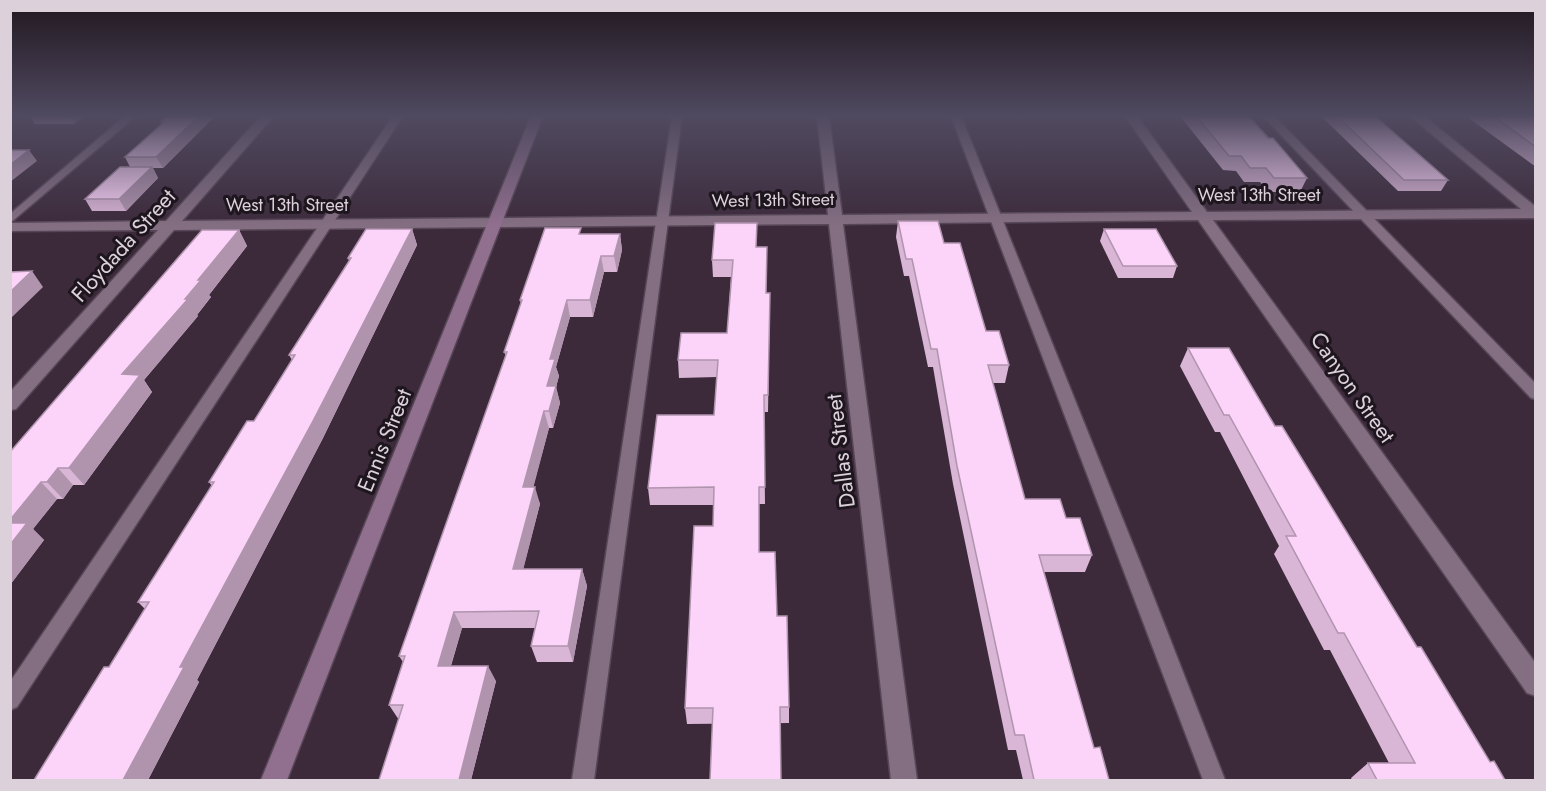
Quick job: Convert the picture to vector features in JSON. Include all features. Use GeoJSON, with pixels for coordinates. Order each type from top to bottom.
{"type":"FeatureCollection","features":[{"type":"Feature","properties":{"kind":"main road","name":"Ennis Street"},"geometry":{"type":"LineString","coordinates":[[274,780],[523,153]]}},
{"type":"Feature","properties":{"kind":"street","name":"Floydada Street"},"geometry":{"type":"LineString","coordinates":[[10,404],[235,153]]}},
{"type":"Feature","properties":{"kind":"street","name":"Dallas Street"},"geometry":{"type":"LineString","coordinates":[[828,153],[904,780]]}},
{"type":"Feature","properties":{"kind":"street","name":"Canyon Street"},"geometry":{"type":"LineString","coordinates":[[1157,153],[1536,685]]}},
{"type":"Feature","properties":{"kind":"street"},"geometry":{"type":"LineString","coordinates":[[1461,153],[1535,214]]}},
{"type":"Feature","properties":{"kind":"street","name":"West 13th Street"},"geometry":{"type":"LineString","coordinates":[[10,227],[1200,214],[1535,214]]}},
{"type":"Feature","properties":{"kind":"lane"},"geometry":{"type":"LineString","coordinates":[[10,220],[88,153]]}},
{"type":"Feature","properties":{"kind":"lane"},"geometry":{"type":"LineString","coordinates":[[10,700],[374,153]]}},
{"type":"Feature","properties":{"kind":"lane"},"geometry":{"type":"LineString","coordinates":[[584,780],[672,153]]}},
{"type":"Feature","properties":{"kind":"lane"},"geometry":{"type":"LineString","coordinates":[[970,153],[1135,572],[1214,780]]}},
{"type":"Feature","properties":{"kind":"lane"},"geometry":{"type":"LineString","coordinates":[[1303,153],[1536,394]]}},
{"type":"Feature","properties":{"kind":"building"},"geometry":{"type":"Polygon","coordinates":[[[10,153],[25,153],[10,165],[10,153]]]}},
{"type":"Feature","properties":{"kind":"building"},"geometry":{"type":"Polygon","coordinates":[[[130,153],[160,153],[156,157],[125,157],[130,153]]]}},
{"type":"Feature","properties":{"kind":"building"},"geometry":{"type":"Polygon","coordinates":[[[1226,153],[1286,153],[1307,178],[1274,178],[1266,168],[1250,168],[1241,156],[1229,156],[1226,153]]]}},
{"type":"Feature","properties":{"kind":"building"},"geometry":{"type":"Polygon","coordinates":[[[1376,153],[1417,153],[1448,180],[1404,180],[1376,153]]]}},
{"type":"Feature","properties":{"kind":"building"},"geometry":{"type":"Polygon","coordinates":[[[120,167],[152,167],[119,199],[85,199],[120,167]]]}},
{"type":"Feature","properties":{"kind":"building"},"geometry":{"type":"Polygon","coordinates":[[[898,221],[938,221],[944,243],[960,243],[986,331],[999,331],[1009,365],[988,365],[1025,499],[1060,499],[1066,518],[1080,518],[1092,555],[1039,555],[1094,748],[1100,747],[1109,780],[1034,780],[1024,735],[1015,735],[957,466],[937,349],[931,349],[912,259],[906,259],[898,221]]]}},
{"type":"Feature","properties":{"kind":"building"},"geometry":{"type":"Polygon","coordinates":[[[715,223],[757,223],[756,247],[767,247],[766,293],[770,293],[768,395],[764,395],[765,487],[759,487],[759,552],[775,552],[777,616],[787,616],[789,707],[780,707],[781,780],[710,780],[713,708],[685,708],[694,526],[713,526],[714,487],[648,488],[657,415],[714,415],[718,360],[678,360],[681,333],[727,333],[733,260],[712,260],[715,223]]]}},
{"type":"Feature","properties":{"kind":"building"},"geometry":{"type":"Polygon","coordinates":[[[545,228],[581,228],[579,234],[620,234],[614,256],[601,256],[590,300],[567,300],[550,359],[555,359],[547,386],[556,386],[549,411],[544,411],[523,487],[535,487],[513,569],[582,569],[568,646],[531,646],[539,611],[454,612],[438,666],[488,666],[459,780],[379,780],[403,705],[389,705],[405,656],[399,656],[507,352],[504,352],[545,228]]]}},
{"type":"Feature","properties":{"kind":"building"},"geometry":{"type":"Polygon","coordinates":[[[366,229],[412,229],[313,421],[180,667],[184,667],[123,780],[34,780],[104,667],[109,667],[149,602],[138,602],[214,482],[209,482],[247,421],[254,421],[295,355],[289,355],[351,258],[348,258],[366,229]]]}},
{"type":"Feature","properties":{"kind":"building"},"geometry":{"type":"Polygon","coordinates":[[[1104,229],[1156,229],[1177,266],[1123,266],[1104,229]]]}},
{"type":"Feature","properties":{"kind":"building"},"geometry":{"type":"Polygon","coordinates":[[[202,230],[239,230],[198,280],[201,280],[185,299],[188,299],[122,374],[140,375],[69,468],[58,468],[47,482],[41,482],[10,520],[10,452],[202,230]]]}},
{"type":"Feature","properties":{"kind":"building"},"geometry":{"type":"Polygon","coordinates":[[[32,271],[10,292],[10,272],[32,271]]]}},
{"type":"Feature","properties":{"kind":"building"},"geometry":{"type":"Polygon","coordinates":[[[1188,348],[1229,348],[1275,426],[1282,426],[1417,647],[1421,647],[1490,762],[1494,761],[1505,780],[1377,780],[1368,763],[1415,763],[1344,633],[1338,633],[1286,536],[1296,536],[1229,415],[1224,415],[1188,348]]]}},
{"type":"Feature","properties":{"kind":"building"},"geometry":{"type":"Polygon","coordinates":[[[10,523],[27,523],[10,545],[10,523]]]}}]}
